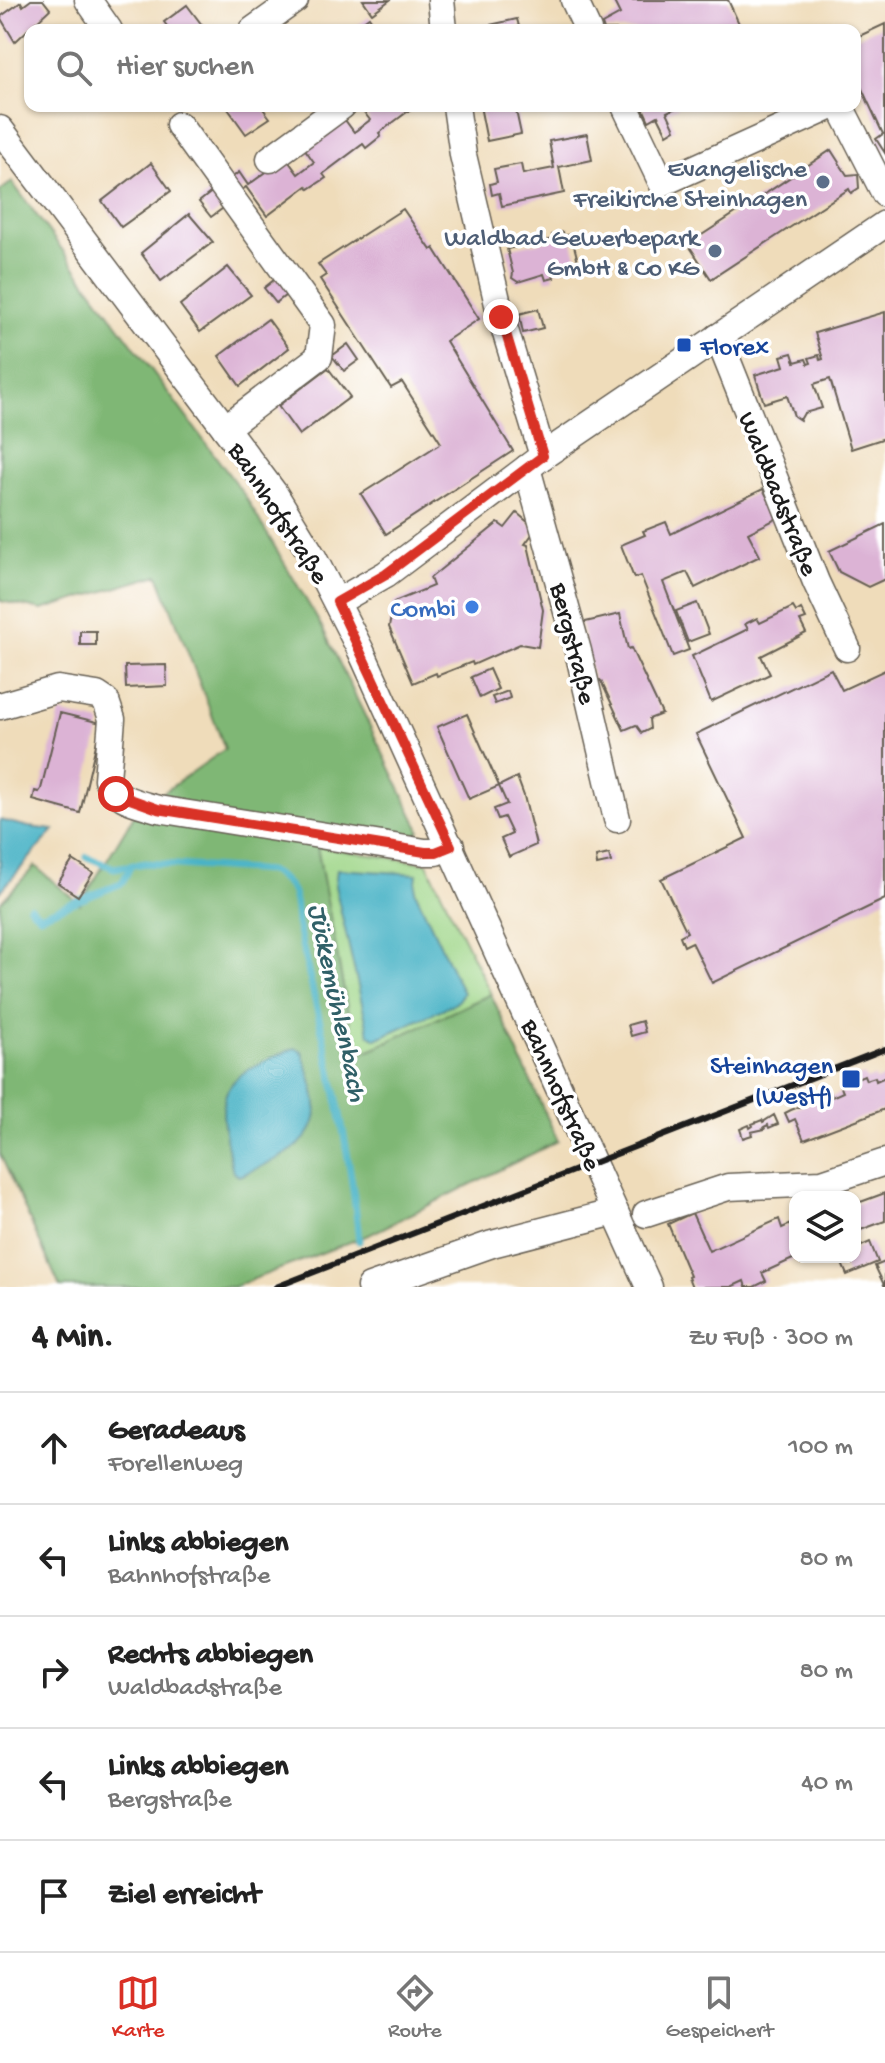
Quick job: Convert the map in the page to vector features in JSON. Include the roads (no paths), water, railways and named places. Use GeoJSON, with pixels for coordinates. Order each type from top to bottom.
{"type":"FeatureCollection","features":[{"type":"Feature","properties":{"kind":"street"},"geometry":{"type":"LineString","coordinates":[[88,0],[105,24]]}},
{"type":"Feature","properties":{"kind":"street"},"geometry":{"type":"LineString","coordinates":[[261,24],[295,0]]}},
{"type":"Feature","properties":{"kind":"street"},"geometry":{"type":"LineString","coordinates":[[441,0],[443,24]]}},
{"type":"Feature","properties":{"kind":"street"},"geometry":{"type":"LineString","coordinates":[[574,0],[585,24]]}},
{"type":"Feature","properties":{"kind":"street"},"geometry":{"type":"LineString","coordinates":[[270,159],[334,112]]}},
{"type":"Feature","properties":{"kind":"street","name":"Bergstraße"},"geometry":{"type":"LineString","coordinates":[[457,112],[463,155],[617,819]]}},
{"type":"Feature","properties":{"kind":"street"},"geometry":{"type":"LineString","coordinates":[[628,112],[662,183],[819,112]]}},
{"type":"Feature","properties":{"kind":"street"},"geometry":{"type":"LineString","coordinates":[[843,112],[885,194]]}},
{"type":"Feature","properties":{"kind":"street"},"geometry":{"type":"LineString","coordinates":[[179,125],[323,325],[319,357],[225,428]]}},
{"type":"Feature","properties":{"kind":"street","name":"Bahnhofstraße"},"geometry":{"type":"LineString","coordinates":[[0,129],[274,493],[313,557],[451,846],[649,1287]]}},
{"type":"Feature","properties":{"kind":"street"},"geometry":{"type":"LineString","coordinates":[[337,602],[386,574],[535,462],[885,224]]}},
{"type":"Feature","properties":{"kind":"street","name":"Waldbadstraße"},"geometry":{"type":"LineString","coordinates":[[718,337],[816,582],[847,648]]}},
{"type":"Feature","properties":{"kind":"street"},"geometry":{"type":"LineString","coordinates":[[0,706],[58,689],[97,695],[106,701],[112,719],[107,779],[116,794],[158,809],[425,852],[436,852],[451,846]]}},
{"type":"Feature","properties":{"kind":"street"},"geometry":{"type":"LineString","coordinates":[[646,1214],[728,1187],[822,1183],[885,1162]]}},
{"type":"Feature","properties":{"kind":"street"},"geometry":{"type":"LineString","coordinates":[[380,1283],[492,1244],[615,1212]]}},
{"type":"Feature","properties":{"kind":"water"},"geometry":{"type":"Polygon","coordinates":[[[0,820],[54,830],[0,892],[0,820]]]}},
{"type":"Feature","properties":{"kind":"water"},"geometry":{"type":"Polygon","coordinates":[[[337,869],[417,874],[415,891],[463,993],[456,1003],[376,1039],[369,1034],[335,886],[337,869]]]}},
{"type":"Feature","properties":{"kind":"water"},"geometry":{"type":"Polygon","coordinates":[[[295,1048],[302,1051],[315,1098],[315,1120],[310,1132],[290,1151],[240,1176],[233,1172],[227,1144],[223,1105],[227,1091],[249,1069],[295,1048]]]}},
{"type":"Feature","properties":{"kind":"waterway","name":"Jückemühlenbach"},"geometry":{"type":"LineString","coordinates":[[87,857],[114,868],[146,863],[269,871],[289,886],[341,1121],[359,1241]]}},
{"type":"Feature","properties":{"kind":"waterway"},"geometry":{"type":"LineString","coordinates":[[30,907],[40,916],[122,883],[131,865]]}},
{"type":"Feature","properties":{"kind":"railway"},"geometry":{"type":"LineString","coordinates":[[276,1287],[885,1049]]}},
{"type":"Feature","properties":{"kind":"place","name":"Evangelische Freikirche Steinhagen"},"geometry":{"type":"Point","coordinates":[823,182]}},
{"type":"Feature","properties":{"kind":"place","name":"Waldbad Gewerbepark GmbH & Co KG"},"geometry":{"type":"Point","coordinates":[715,251]}},
{"type":"Feature","properties":{"kind":"place","name":"Florex"},"geometry":{"type":"Point","coordinates":[684,345]}},
{"type":"Feature","properties":{"kind":"place","name":"Combi"},"geometry":{"type":"Point","coordinates":[472,607]}},
{"type":"Feature","properties":{"kind":"place","name":"Steinhagen (Westf)"},"geometry":{"type":"Point","coordinates":[851,1079]}}]}
